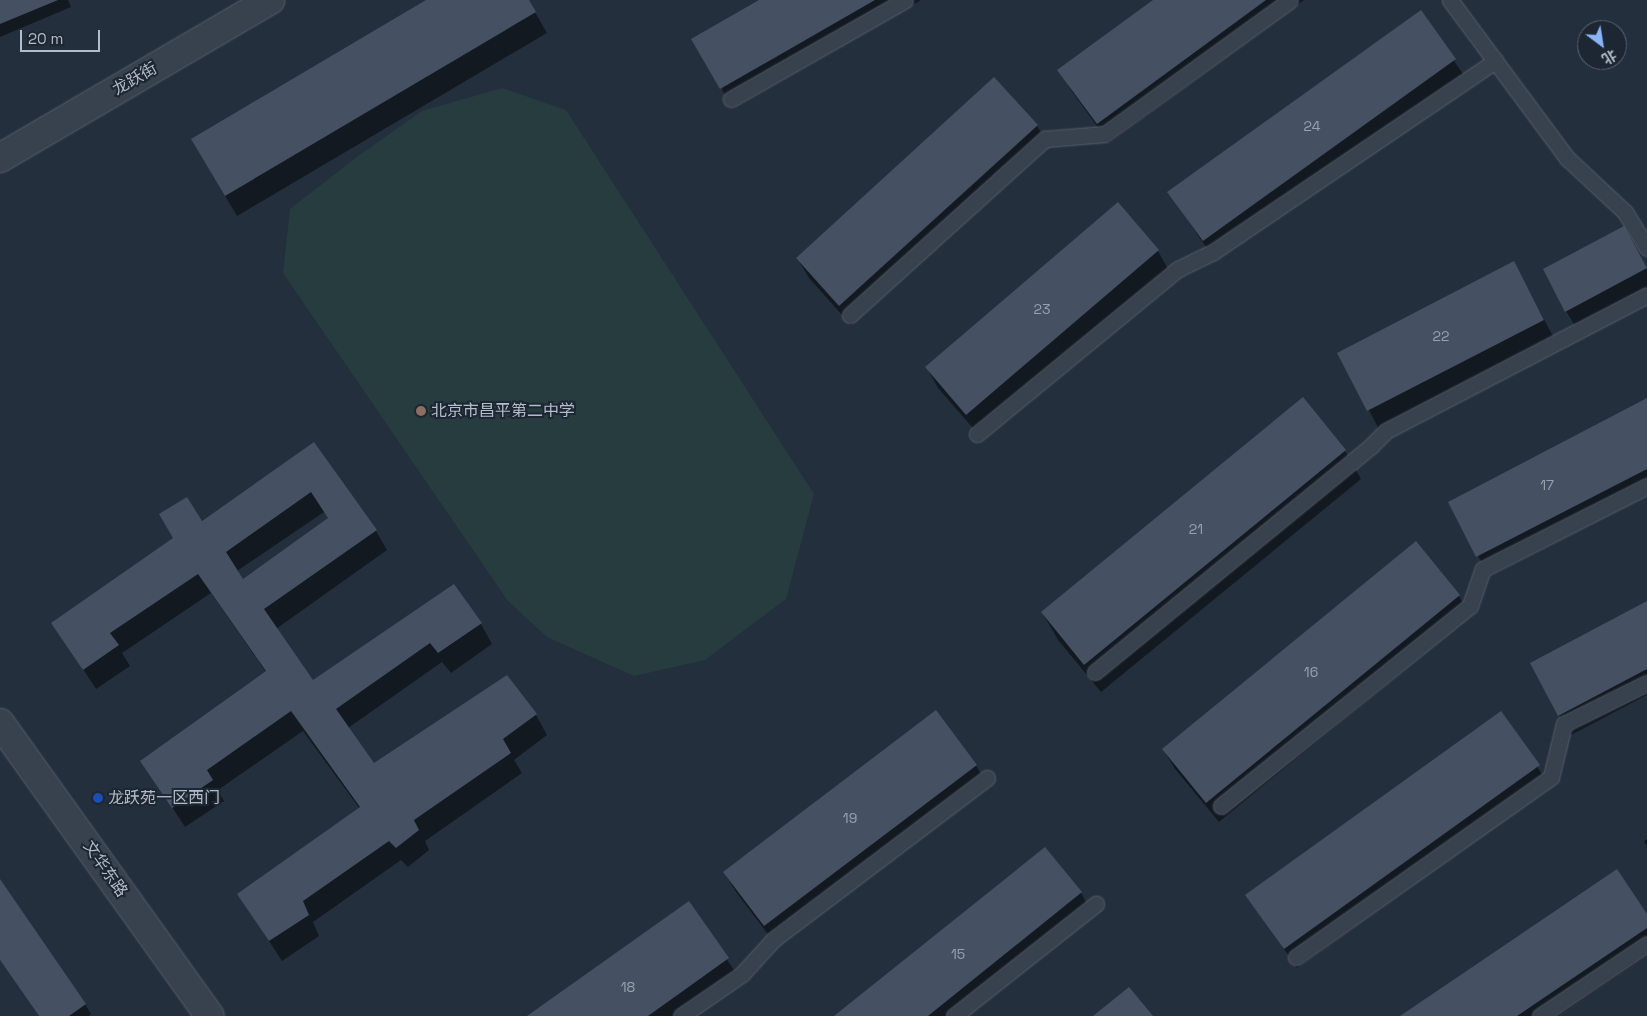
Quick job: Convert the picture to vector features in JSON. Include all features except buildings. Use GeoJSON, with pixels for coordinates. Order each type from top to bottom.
{"type":"FeatureCollection","features":[{"type":"Feature","properties":{"kind":"street","name":"龙跃街"},"geometry":{"type":"LineString","coordinates":[[0,158],[270,0]]}},
{"type":"Feature","properties":{"kind":"street","name":"文华东路"},"geometry":{"type":"LineString","coordinates":[[0,723],[210,1016]]}},
{"type":"Feature","properties":{"kind":"lane"},"geometry":{"type":"LineString","coordinates":[[731,100],[905,0]]}},
{"type":"Feature","properties":{"kind":"lane"},"geometry":{"type":"LineString","coordinates":[[850,315],[1045,139],[1105,134],[1290,0]]}},
{"type":"Feature","properties":{"kind":"lane"},"geometry":{"type":"LineString","coordinates":[[1450,0],[1567,158],[1625,212],[1647,248]]}},
{"type":"Feature","properties":{"kind":"lane"},"geometry":{"type":"LineString","coordinates":[[977,434],[1178,268],[1213,252],[1495,61]]}},
{"type":"Feature","properties":{"kind":"lane"},"geometry":{"type":"LineString","coordinates":[[1095,672],[1372,445],[1386,431],[1647,295]]}},
{"type":"Feature","properties":{"kind":"lane"},"geometry":{"type":"LineString","coordinates":[[1221,806],[1470,606],[1484,570],[1647,486]]}},
{"type":"Feature","properties":{"kind":"lane"},"geometry":{"type":"LineString","coordinates":[[1296,957],[1551,777],[1564,724],[1647,683]]}},
{"type":"Feature","properties":{"kind":"lane"},"geometry":{"type":"LineString","coordinates":[[681,1016],[742,974],[774,939],[987,778]]}},
{"type":"Feature","properties":{"kind":"lane"},"geometry":{"type":"LineString","coordinates":[[954,1016],[1096,904]]}},
{"type":"Feature","properties":{"kind":"lane"},"geometry":{"type":"LineString","coordinates":[[1540,1016],[1647,944]]}},
{"type":"Feature","properties":{"kind":"green space"},"geometry":{"type":"Polygon","coordinates":[[[502,88],[566,110],[814,494],[786,599],[705,660],[634,676],[547,637],[508,601],[283,273],[290,209],[358,156],[422,111],[502,88]]]}},
{"type":"Feature","properties":{"kind":"place","name":"北京市昌平第二中学"},"geometry":{"type":"Point","coordinates":[421,411]}},
{"type":"Feature","properties":{"kind":"place","name":"龙跃苑一区西门"},"geometry":{"type":"Point","coordinates":[98,798]}}]}
